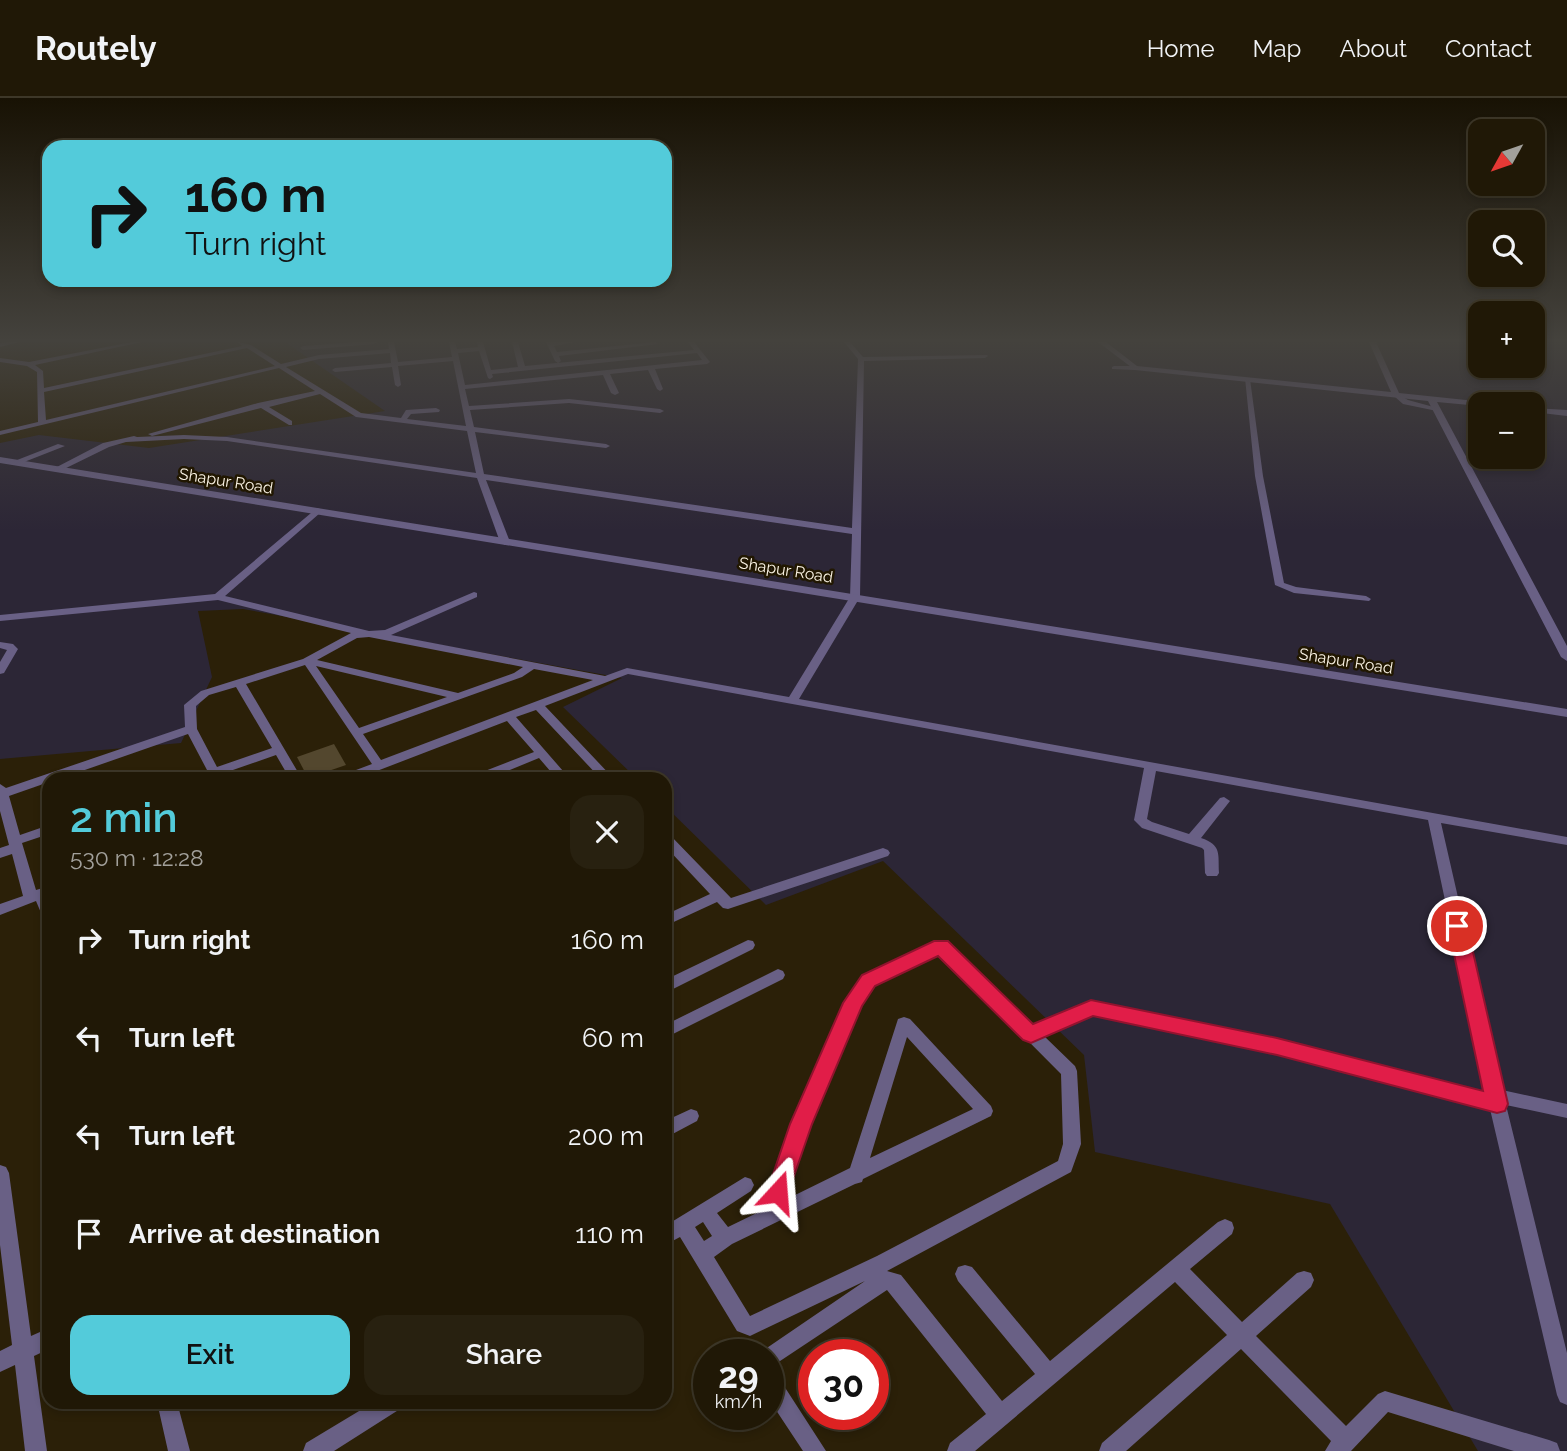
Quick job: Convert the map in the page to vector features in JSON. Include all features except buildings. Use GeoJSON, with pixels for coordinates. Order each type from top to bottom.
{"type":"FeatureCollection","features":[{"type":"Feature","properties":{"kind":"street"},"geometry":{"type":"LineString","coordinates":[[41,405],[42,422]]}},
{"type":"Feature","properties":{"kind":"street"},"geometry":{"type":"LineString","coordinates":[[0,433],[114,405]]}},
{"type":"Feature","properties":{"kind":"street"},"geometry":{"type":"LineString","coordinates":[[57,469],[106,445],[260,405]]}},
{"type":"Feature","properties":{"kind":"street"},"geometry":{"type":"LineString","coordinates":[[261,405],[289,423]]}},
{"type":"Feature","properties":{"kind":"street"},"geometry":{"type":"LineString","coordinates":[[341,405],[359,415],[606,446]]}},
{"type":"Feature","properties":{"kind":"street"},"geometry":{"type":"LineString","coordinates":[[505,405],[466,408],[481,478],[505,541]]}},
{"type":"Feature","properties":{"kind":"street"},"geometry":{"type":"LineString","coordinates":[[607,405],[660,411]]}},
{"type":"Feature","properties":{"kind":"street"},"geometry":{"type":"LineString","coordinates":[[793,700],[855,597],[860,405]]}},
{"type":"Feature","properties":{"kind":"street"},"geometry":{"type":"LineString","coordinates":[[1250,405],[1259,477],[1280,585],[1294,590],[1366,599]]}},
{"type":"Feature","properties":{"kind":"street"},"geometry":{"type":"LineString","coordinates":[[1435,405],[1567,657]]}},
{"type":"Feature","properties":{"kind":"street"},"geometry":{"type":"LineString","coordinates":[[402,421],[409,412],[436,410]]}},
{"type":"Feature","properties":{"kind":"street"},"geometry":{"type":"LineString","coordinates":[[1545,411],[1567,413]]}},
{"type":"Feature","properties":{"kind":"street"},"geometry":{"type":"LineString","coordinates":[[126,440],[184,437],[227,439],[858,532]]}},
{"type":"Feature","properties":{"kind":"street"},"geometry":{"type":"LineString","coordinates":[[16,462],[61,446]]}},
{"type":"Feature","properties":{"kind":"street","name":"Shapur Road"},"geometry":{"type":"LineString","coordinates":[[0,460],[1567,713]]}},
{"type":"Feature","properties":{"kind":"street"},"geometry":{"type":"LineString","coordinates":[[218,597],[317,511]]}},
{"type":"Feature","properties":{"kind":"street"},"geometry":{"type":"LineString","coordinates":[[279,750],[214,772],[191,729],[190,705],[205,693],[307,661],[355,635],[387,633],[474,595]]}},
{"type":"Feature","properties":{"kind":"street"},"geometry":{"type":"LineString","coordinates":[[0,618],[218,597],[369,634],[606,679]]}},
{"type":"Feature","properties":{"kind":"street"},"geometry":{"type":"LineString","coordinates":[[0,645],[13,649],[0,671]]}},
{"type":"Feature","properties":{"kind":"street"},"geometry":{"type":"LineString","coordinates":[[307,661],[458,696]]}},
{"type":"Feature","properties":{"kind":"street"},"geometry":{"type":"LineString","coordinates":[[307,661],[379,766]]}},
{"type":"Feature","properties":{"kind":"street"},"geometry":{"type":"LineString","coordinates":[[356,733],[518,675],[532,665]]}},
{"type":"Feature","properties":{"kind":"street"},"geometry":{"type":"LineString","coordinates":[[363,772],[627,671],[1567,841]]}},
{"type":"Feature","properties":{"kind":"street"},"geometry":{"type":"LineString","coordinates":[[239,682],[292,772]]}},
{"type":"Feature","properties":{"kind":"street"},"geometry":{"type":"LineString","coordinates":[[538,705],[601,772]]}},
{"type":"Feature","properties":{"kind":"street"},"geometry":{"type":"LineString","coordinates":[[509,716],[558,772]]}},
{"type":"Feature","properties":{"kind":"street"},"geometry":{"type":"LineString","coordinates":[[59,772],[191,729]]}},
{"type":"Feature","properties":{"kind":"street"},"geometry":{"type":"LineString","coordinates":[[495,772],[541,753]]}},
{"type":"Feature","properties":{"kind":"street"},"geometry":{"type":"LineString","coordinates":[[1151,766],[1140,820],[1147,825],[1193,839],[1211,849],[1212,873]]}},
{"type":"Feature","properties":{"kind":"street"},"geometry":{"type":"LineString","coordinates":[[0,910],[40,894],[15,844],[1,791],[42,778]]}},
{"type":"Feature","properties":{"kind":"street"},"geometry":{"type":"LineString","coordinates":[[1193,839],[1224,801]]}},
{"type":"Feature","properties":{"kind":"street"},"geometry":{"type":"LineString","coordinates":[[1434,818],[1496,1100],[1567,1395]]}},
{"type":"Feature","properties":{"kind":"street"},"geometry":{"type":"LineString","coordinates":[[0,853],[42,832]]}},
{"type":"Feature","properties":{"kind":"street"},"geometry":{"type":"LineString","coordinates":[[1547,837],[1567,851]]}},
{"type":"Feature","properties":{"kind":"street"},"geometry":{"type":"LineString","coordinates":[[672,845],[728,904],[883,853]]}},
{"type":"Feature","properties":{"kind":"street"},"geometry":{"type":"LineString","coordinates":[[672,857],[680,853]]}},
{"type":"Feature","properties":{"kind":"street"},"geometry":{"type":"LineString","coordinates":[[672,918],[719,895]]}},
{"type":"Feature","properties":{"kind":"street"},"geometry":{"type":"LineString","coordinates":[[672,983],[748,945]]}},
{"type":"Feature","properties":{"kind":"street"},"geometry":{"type":"LineString","coordinates":[[683,1225],[744,1324],[750,1325],[884,1263],[1065,1166],[1072,1144],[1069,1072],[941,946],[869,981],[853,1003],[801,1124],[771,1214]]}},
{"type":"Feature","properties":{"kind":"street"},"geometry":{"type":"LineString","coordinates":[[672,1028],[778,975]]}},
{"type":"Feature","properties":{"kind":"street"},"geometry":{"type":"LineString","coordinates":[[1031,1034],[1091,1008],[1277,1046],[1496,1100],[1567,1111]]}},
{"type":"Feature","properties":{"kind":"street"},"geometry":{"type":"LineString","coordinates":[[702,1254],[725,1238],[771,1214],[856,1177],[985,1111],[904,1023],[856,1177]]}},
{"type":"Feature","properties":{"kind":"street"},"geometry":{"type":"LineString","coordinates":[[672,1126],[691,1116]]}},
{"type":"Feature","properties":{"kind":"street"},"geometry":{"type":"LineString","coordinates":[[0,1173],[5,1250],[24,1350],[36,1451]]}},
{"type":"Feature","properties":{"kind":"street"},"geometry":{"type":"LineString","coordinates":[[672,1232],[745,1185]]}},
{"type":"Feature","properties":{"kind":"street"},"geometry":{"type":"LineString","coordinates":[[706,1212],[725,1238]]}},
{"type":"Feature","properties":{"kind":"street"},"geometry":{"type":"LineString","coordinates":[[958,1451],[1225,1228]]}},
{"type":"Feature","properties":{"kind":"street"},"geometry":{"type":"LineString","coordinates":[[1177,1270],[1242,1335],[1341,1446],[1385,1401],[1549,1451]]}},
{"type":"Feature","properties":{"kind":"street"},"geometry":{"type":"LineString","coordinates":[[965,1274],[1049,1376]]}},
{"type":"Feature","properties":{"kind":"street"},"geometry":{"type":"LineString","coordinates":[[784,1348],[877,1285],[886,1280],[894,1282],[1000,1416]]}},
{"type":"Feature","properties":{"kind":"street"},"geometry":{"type":"LineString","coordinates":[[1110,1451],[1304,1280]]}},
{"type":"Feature","properties":{"kind":"street"},"geometry":{"type":"LineString","coordinates":[[0,1362],[42,1341]]}},
{"type":"Feature","properties":{"kind":"street"},"geometry":{"type":"LineString","coordinates":[[784,1403],[815,1451]]}},
{"type":"Feature","properties":{"kind":"street"},"geometry":{"type":"LineString","coordinates":[[170,1409],[179,1451]]}},
{"type":"Feature","properties":{"kind":"street"},"geometry":{"type":"LineString","coordinates":[[314,1451],[336,1445],[384,1409]]}},
{"type":"Feature","properties":{"kind":"shaded area"},"geometry":{"type":"Polygon","coordinates":[[[377,405],[1468,405],[1468,469],[1545,469],[1545,405],[1567,405],[1567,1451],[1478,1451],[1330,1204],[1095,1152],[1084,1055],[883,861],[766,905],[672,813],[672,772],[630,772],[563,707],[622,678],[243,609],[198,611],[212,677],[181,743],[0,759],[0,443],[39,435],[149,448],[385,411],[377,405]]]}},
{"type":"Feature","properties":{"kind":"route"},"geometry":{"type":"LineString","coordinates":[[778,1192],[801,1124],[853,1003],[869,981],[941,946],[1031,1034],[1048,1024],[1091,1008],[1277,1046],[1497,1104],[1457,926]]}}]}
